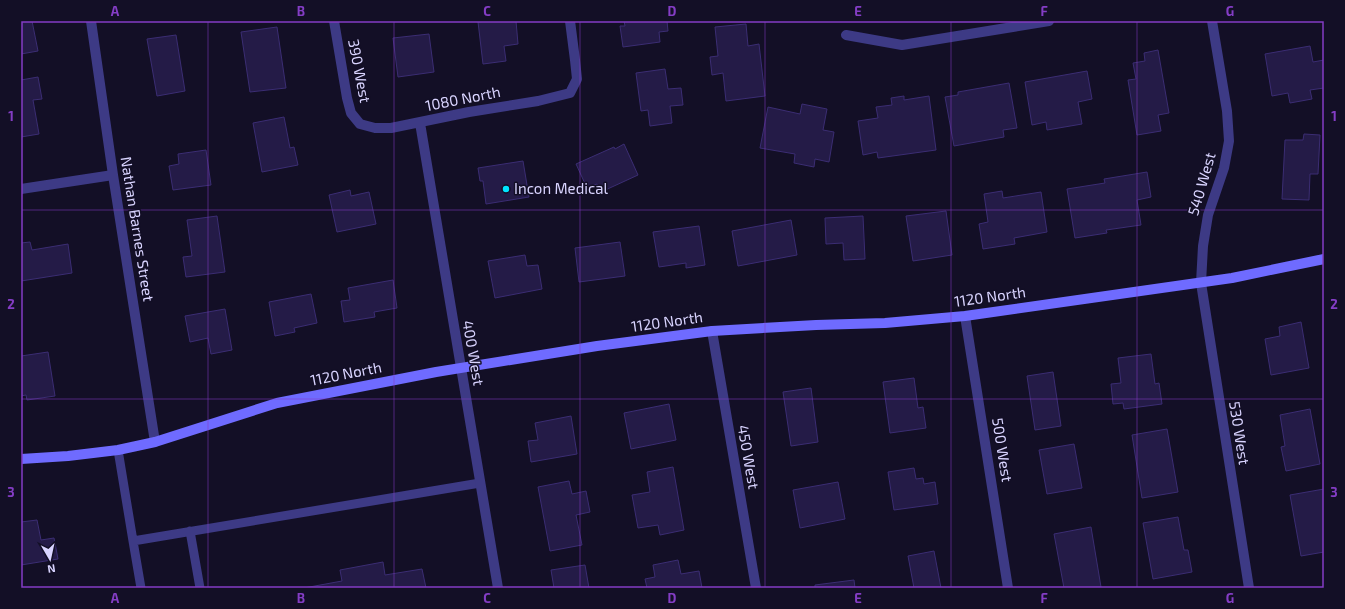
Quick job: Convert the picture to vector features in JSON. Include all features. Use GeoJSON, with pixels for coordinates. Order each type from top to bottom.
{"type":"FeatureCollection","features":[{"type":"Feature","properties":{"kind":"street","name":"Nathan Barnes Street"},"geometry":{"type":"LineString","coordinates":[[91,21],[113,174],[155,442]]}},
{"type":"Feature","properties":{"kind":"street","name":"390 West"},"geometry":{"type":"LineString","coordinates":[[334,21],[346,98],[352,113],[360,124]]}},
{"type":"Feature","properties":{"kind":"street","name":"1080 North"},"geometry":{"type":"LineString","coordinates":[[360,124],[375,128],[391,128],[469,112],[538,101],[570,93],[577,79],[570,21]]}},
{"type":"Feature","properties":{"kind":"street"},"geometry":{"type":"LineString","coordinates":[[846,35],[902,45],[1049,21]]}},
{"type":"Feature","properties":{"kind":"street","name":"540 West"},"geometry":{"type":"LineString","coordinates":[[1201,283],[1203,246],[1208,215],[1212,199],[1224,168],[1229,142],[1227,111],[1212,21]]}},
{"type":"Feature","properties":{"kind":"street","name":"400 West"},"geometry":{"type":"LineString","coordinates":[[420,122],[498,588]]}},
{"type":"Feature","properties":{"kind":"street"},"geometry":{"type":"LineString","coordinates":[[21,188],[113,174]]}},
{"type":"Feature","properties":{"kind":"street","name":"1120 North"},"geometry":{"type":"LineString","coordinates":[[21,458],[68,456],[118,450],[155,442],[277,403],[460,368],[597,346],[712,331],[809,325],[885,323],[965,316],[1201,283],[1266,272],[1324,259]]}},
{"type":"Feature","properties":{"kind":"street","name":"530 West"},"geometry":{"type":"LineString","coordinates":[[1201,283],[1249,588]]}},
{"type":"Feature","properties":{"kind":"street","name":"500 West"},"geometry":{"type":"LineString","coordinates":[[965,316],[1008,588]]}},
{"type":"Feature","properties":{"kind":"street","name":"450 West"},"geometry":{"type":"LineString","coordinates":[[712,331],[756,588]]}},
{"type":"Feature","properties":{"kind":"lane"},"geometry":{"type":"LineString","coordinates":[[118,450],[141,588]]}},
{"type":"Feature","properties":{"kind":"lane"},"geometry":{"type":"LineString","coordinates":[[133,541],[480,483]]}},
{"type":"Feature","properties":{"kind":"lane"},"geometry":{"type":"LineString","coordinates":[[190,531],[200,588]]}},
{"type":"Feature","properties":{"kind":"building"},"geometry":{"type":"Polygon","coordinates":[[[21,21],[32,21],[38,51],[21,54],[21,21]]]}},
{"type":"Feature","properties":{"kind":"building"},"geometry":{"type":"Polygon","coordinates":[[[516,21],[518,44],[504,46],[506,61],[483,64],[478,22],[516,21]]]}},
{"type":"Feature","properties":{"kind":"building"},"geometry":{"type":"Polygon","coordinates":[[[624,21],[667,21],[668,31],[659,32],[660,42],[623,47],[620,26],[625,26],[624,21]]]}},
{"type":"Feature","properties":{"kind":"building"},"geometry":{"type":"Polygon","coordinates":[[[746,24],[748,46],[759,44],[765,96],[726,101],[723,73],[712,75],[710,57],[718,56],[715,27],[746,24]]]}},
{"type":"Feature","properties":{"kind":"building"},"geometry":{"type":"Polygon","coordinates":[[[277,27],[286,88],[250,92],[241,32],[277,27]]]}},
{"type":"Feature","properties":{"kind":"building"},"geometry":{"type":"Polygon","coordinates":[[[429,34],[434,72],[398,77],[393,38],[429,34]]]}},
{"type":"Feature","properties":{"kind":"building"},"geometry":{"type":"Polygon","coordinates":[[[176,35],[185,91],[157,96],[147,39],[176,35]]]}},
{"type":"Feature","properties":{"kind":"building"},"geometry":{"type":"Polygon","coordinates":[[[1310,46],[1313,62],[1324,60],[1324,88],[1310,90],[1312,99],[1290,103],[1288,93],[1272,96],[1265,54],[1310,46]]]}},
{"type":"Feature","properties":{"kind":"building"},"geometry":{"type":"Polygon","coordinates":[[[1158,50],[1169,113],[1158,115],[1161,131],[1137,135],[1128,80],[1136,79],[1133,63],[1145,61],[1144,53],[1158,50]]]}},
{"type":"Feature","properties":{"kind":"building"},"geometry":{"type":"Polygon","coordinates":[[[665,69],[668,89],[681,88],[683,105],[670,106],[672,123],[650,126],[648,110],[641,111],[636,73],[665,69]]]}},
{"type":"Feature","properties":{"kind":"building"},"geometry":{"type":"Polygon","coordinates":[[[1087,71],[1092,99],[1078,102],[1082,124],[1047,130],[1046,122],[1032,125],[1025,82],[1087,71]]]}},
{"type":"Feature","properties":{"kind":"building"},"geometry":{"type":"Polygon","coordinates":[[[38,77],[42,99],[33,100],[39,134],[21,137],[21,80],[38,77]]]}},
{"type":"Feature","properties":{"kind":"building"},"geometry":{"type":"Polygon","coordinates":[[[1009,83],[1017,128],[1003,130],[1004,137],[954,146],[945,97],[958,95],[958,92],[1009,83]]]}},
{"type":"Feature","properties":{"kind":"building"},"geometry":{"type":"Polygon","coordinates":[[[904,96],[904,100],[929,96],[936,150],[878,158],[877,152],[863,155],[858,121],[878,118],[876,107],[892,105],[891,98],[904,96]]]}},
{"type":"Feature","properties":{"kind":"building"},"geometry":{"type":"Polygon","coordinates":[[[802,104],[827,109],[823,130],[834,132],[829,162],[815,159],[814,167],[794,163],[795,154],[760,148],[768,107],[800,114],[802,104]]]}},
{"type":"Feature","properties":{"kind":"building"},"geometry":{"type":"Polygon","coordinates":[[[284,117],[290,148],[294,147],[298,165],[262,172],[253,123],[284,117]]]}},
{"type":"Feature","properties":{"kind":"building"},"geometry":{"type":"Polygon","coordinates":[[[1304,134],[1320,135],[1318,174],[1310,174],[1309,200],[1282,199],[1285,140],[1303,140],[1304,134]]]}},
{"type":"Feature","properties":{"kind":"building"},"geometry":{"type":"Polygon","coordinates":[[[624,144],[638,175],[601,192],[597,184],[587,188],[576,164],[624,144]]]}},
{"type":"Feature","properties":{"kind":"building"},"geometry":{"type":"Polygon","coordinates":[[[206,150],[211,185],[173,190],[169,166],[179,164],[178,154],[206,150]]]}},
{"type":"Feature","properties":{"kind":"building","name":"Incon Medical"},"geometry":{"type":"Polygon","coordinates":[[[523,161],[529,197],[486,204],[483,181],[480,181],[478,168],[523,161]]]}},
{"type":"Feature","properties":{"kind":"building"},"geometry":{"type":"Polygon","coordinates":[[[1147,172],[1151,197],[1137,200],[1141,225],[1106,230],[1107,233],[1075,238],[1067,189],[1105,183],[1104,179],[1147,172]]]}},
{"type":"Feature","properties":{"kind":"building"},"geometry":{"type":"Polygon","coordinates":[[[350,190],[351,196],[369,192],[376,224],[337,232],[329,195],[350,190]]]}},
{"type":"Feature","properties":{"kind":"building"},"geometry":{"type":"Polygon","coordinates":[[[1002,191],[1003,198],[1041,192],[1047,232],[1014,238],[1015,244],[983,249],[979,224],[988,222],[984,194],[1002,191]]]}},
{"type":"Feature","properties":{"kind":"building"},"geometry":{"type":"Polygon","coordinates":[[[946,211],[952,255],[913,261],[906,216],[946,211]]]}},
{"type":"Feature","properties":{"kind":"building"},"geometry":{"type":"Polygon","coordinates":[[[217,216],[225,272],[186,277],[183,257],[192,256],[187,220],[217,216]]]}},
{"type":"Feature","properties":{"kind":"building"},"geometry":{"type":"Polygon","coordinates":[[[863,216],[865,259],[844,260],[843,243],[826,244],[825,218],[863,216]]]}},
{"type":"Feature","properties":{"kind":"building"},"geometry":{"type":"Polygon","coordinates":[[[791,220],[797,255],[738,266],[732,231],[791,220]]]}},
{"type":"Feature","properties":{"kind":"building"},"geometry":{"type":"Polygon","coordinates":[[[699,226],[705,265],[686,268],[686,263],[659,267],[653,232],[699,226]]]}},
{"type":"Feature","properties":{"kind":"building"},"geometry":{"type":"Polygon","coordinates":[[[30,242],[32,250],[68,244],[72,273],[21,281],[21,243],[30,242]]]}},
{"type":"Feature","properties":{"kind":"building"},"geometry":{"type":"Polygon","coordinates":[[[620,242],[625,276],[579,282],[575,248],[620,242]]]}},
{"type":"Feature","properties":{"kind":"building"},"geometry":{"type":"Polygon","coordinates":[[[525,255],[527,266],[538,265],[542,289],[495,298],[488,261],[525,255]]]}},
{"type":"Feature","properties":{"kind":"building"},"geometry":{"type":"Polygon","coordinates":[[[393,280],[397,308],[374,312],[375,317],[344,322],[341,301],[350,300],[348,288],[393,280]]]}},
{"type":"Feature","properties":{"kind":"building"},"geometry":{"type":"Polygon","coordinates":[[[311,294],[317,323],[294,328],[295,332],[275,336],[269,302],[311,294]]]}},
{"type":"Feature","properties":{"kind":"building"},"geometry":{"type":"Polygon","coordinates":[[[225,309],[232,350],[211,354],[208,338],[190,342],[185,316],[225,309]]]}},
{"type":"Feature","properties":{"kind":"building"},"geometry":{"type":"Polygon","coordinates":[[[1301,322],[1309,368],[1271,375],[1265,339],[1280,336],[1279,327],[1301,322]]]}},
{"type":"Feature","properties":{"kind":"building"},"geometry":{"type":"Polygon","coordinates":[[[48,352],[55,396],[27,400],[26,395],[21,396],[21,356],[48,352]]]}},
{"type":"Feature","properties":{"kind":"building"},"geometry":{"type":"Polygon","coordinates":[[[1151,354],[1155,384],[1159,383],[1162,404],[1124,409],[1123,403],[1113,404],[1111,384],[1121,383],[1118,358],[1151,354]]]}},
{"type":"Feature","properties":{"kind":"building"},"geometry":{"type":"Polygon","coordinates":[[[1053,372],[1061,426],[1035,430],[1027,376],[1053,372]]]}},
{"type":"Feature","properties":{"kind":"building"},"geometry":{"type":"Polygon","coordinates":[[[914,378],[918,408],[923,407],[926,428],[890,433],[883,382],[914,378]]]}},
{"type":"Feature","properties":{"kind":"building"},"geometry":{"type":"Polygon","coordinates":[[[811,388],[818,442],[791,446],[783,392],[811,388]]]}},
{"type":"Feature","properties":{"kind":"building"},"geometry":{"type":"Polygon","coordinates":[[[669,404],[676,440],[631,449],[624,413],[669,404]]]}},
{"type":"Feature","properties":{"kind":"building"},"geometry":{"type":"Polygon","coordinates":[[[1310,409],[1320,464],[1286,471],[1281,447],[1285,446],[1280,415],[1310,409]]]}},
{"type":"Feature","properties":{"kind":"building"},"geometry":{"type":"Polygon","coordinates":[[[571,416],[577,454],[531,462],[528,441],[538,440],[535,423],[571,416]]]}},
{"type":"Feature","properties":{"kind":"building"},"geometry":{"type":"Polygon","coordinates":[[[1167,429],[1178,492],[1142,498],[1132,435],[1167,429]]]}},
{"type":"Feature","properties":{"kind":"building"},"geometry":{"type":"Polygon","coordinates":[[[1074,444],[1082,488],[1047,494],[1039,450],[1074,444]]]}},
{"type":"Feature","properties":{"kind":"building"},"geometry":{"type":"Polygon","coordinates":[[[673,467],[684,530],[660,535],[658,525],[638,528],[632,495],[650,492],[647,472],[673,467]]]}},
{"type":"Feature","properties":{"kind":"building"},"geometry":{"type":"Polygon","coordinates":[[[914,468],[916,479],[923,478],[924,484],[935,482],[938,504],[894,510],[888,472],[914,468]]]}},
{"type":"Feature","properties":{"kind":"building"},"geometry":{"type":"Polygon","coordinates":[[[569,481],[572,494],[586,491],[590,512],[576,515],[582,545],[550,551],[538,487],[569,481]]]}},
{"type":"Feature","properties":{"kind":"building"},"geometry":{"type":"Polygon","coordinates":[[[838,482],[845,519],[800,528],[793,490],[838,482]]]}},
{"type":"Feature","properties":{"kind":"building"},"geometry":{"type":"Polygon","coordinates":[[[1324,489],[1324,552],[1301,556],[1290,495],[1324,489]]]}},
{"type":"Feature","properties":{"kind":"building"},"geometry":{"type":"Polygon","coordinates":[[[1178,517],[1184,550],[1188,550],[1192,572],[1153,579],[1143,523],[1178,517]]]}},
{"type":"Feature","properties":{"kind":"building"},"geometry":{"type":"Polygon","coordinates":[[[37,520],[41,540],[54,538],[58,559],[21,565],[21,522],[37,520]]]}},
{"type":"Feature","properties":{"kind":"building"},"geometry":{"type":"Polygon","coordinates":[[[1091,527],[1101,587],[1064,588],[1054,534],[1091,527]]]}},
{"type":"Feature","properties":{"kind":"building"},"geometry":{"type":"Polygon","coordinates":[[[934,551],[941,588],[914,588],[908,556],[934,551]]]}},
{"type":"Feature","properties":{"kind":"building"},"geometry":{"type":"Polygon","coordinates":[[[678,560],[681,574],[699,571],[702,588],[647,588],[645,579],[655,577],[653,565],[678,560]]]}},
{"type":"Feature","properties":{"kind":"building"},"geometry":{"type":"Polygon","coordinates":[[[383,562],[385,575],[422,569],[426,588],[304,588],[342,581],[340,570],[383,562]]]}},
{"type":"Feature","properties":{"kind":"building"},"geometry":{"type":"Polygon","coordinates":[[[585,565],[589,588],[554,588],[551,570],[585,565]]]}},
{"type":"Feature","properties":{"kind":"building"},"geometry":{"type":"Polygon","coordinates":[[[854,580],[855,588],[815,588],[815,585],[854,580]]]}},
{"type":"Feature","properties":{"kind":"place","name":"Incon Medical"},"geometry":{"type":"Point","coordinates":[506,189]}}]}
